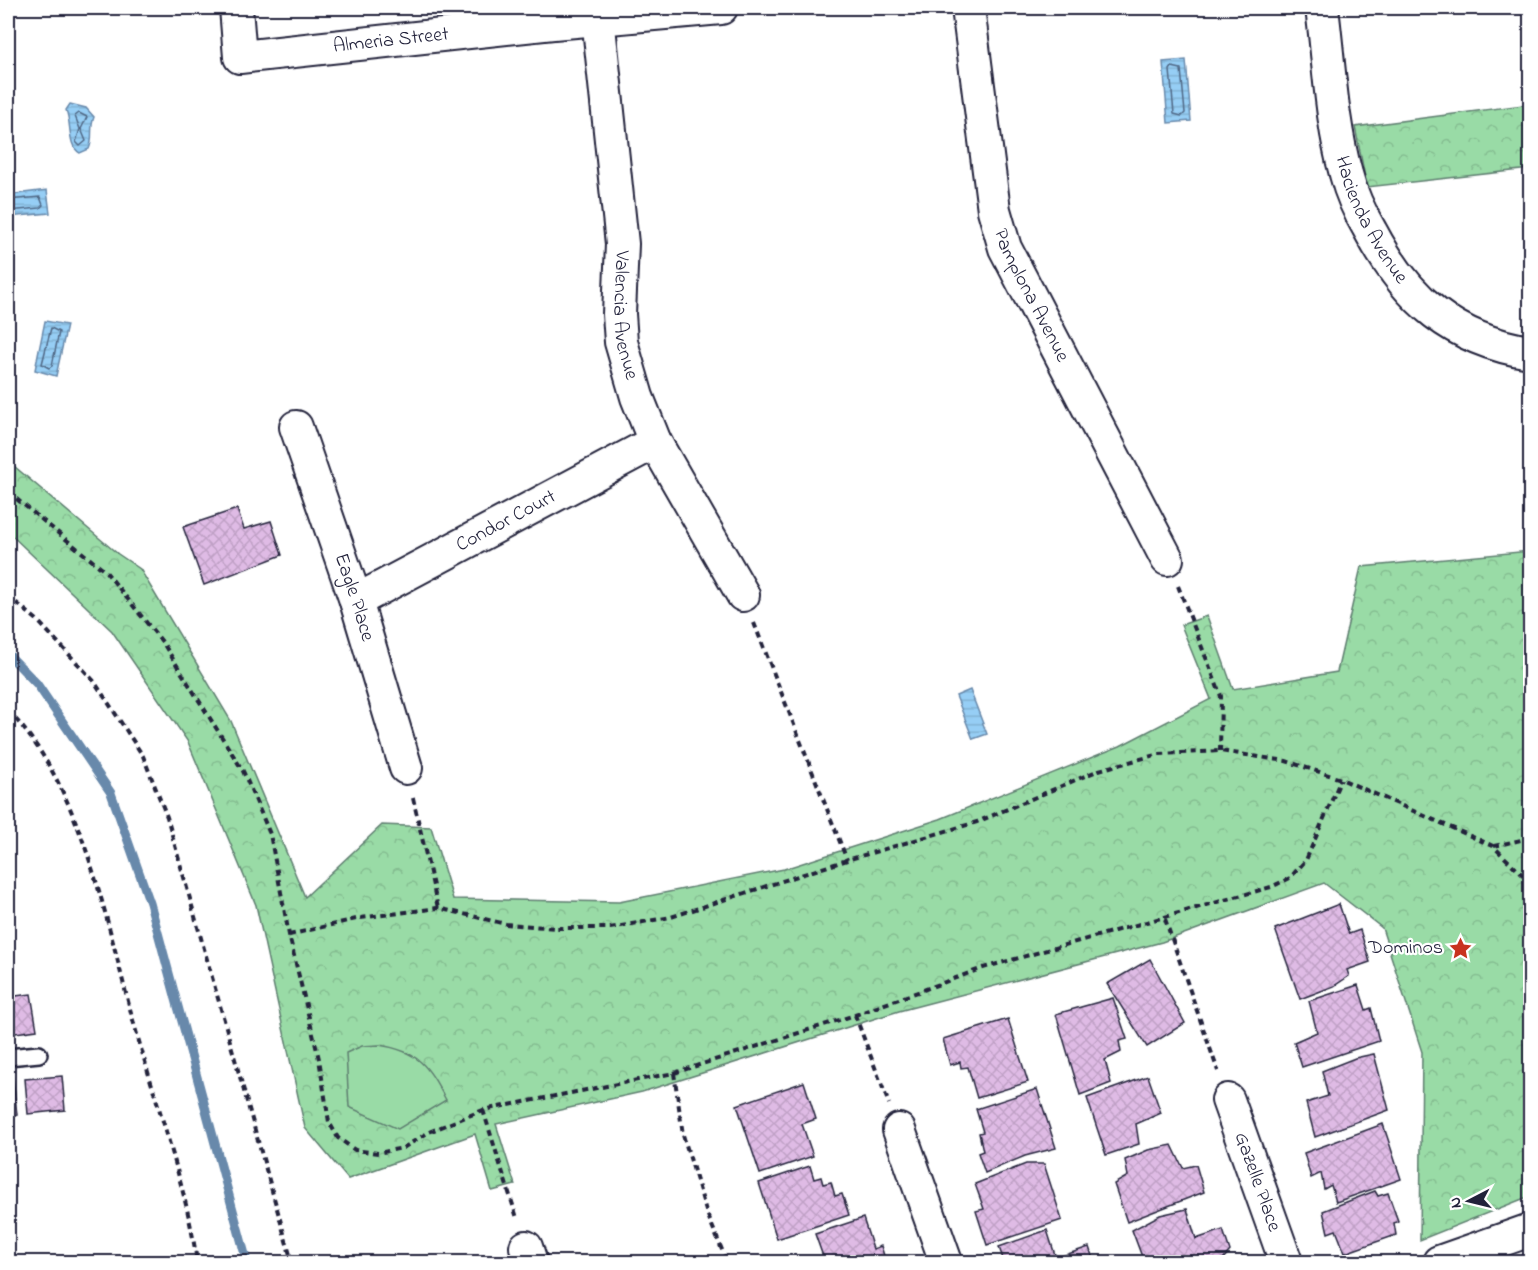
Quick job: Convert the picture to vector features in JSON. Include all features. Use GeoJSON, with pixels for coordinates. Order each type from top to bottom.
{"type":"FeatureCollection","features":[{"type":"Feature","properties":{"kind":"street","name":"Almeria Street"},"geometry":{"type":"LineString","coordinates":[[236,8],[240,57],[598,14],[721,8]]}},
{"type":"Feature","properties":{"kind":"street","name":"Pamplona Avenue"},"geometry":{"type":"LineString","coordinates":[[968,8],[994,210],[1005,248],[1167,559]]}},
{"type":"Feature","properties":{"kind":"street","name":"Hacienda Avenue"},"geometry":{"type":"LineString","coordinates":[[1322,8],[1346,177],[1384,257],[1409,290],[1434,314],[1468,335],[1505,348],[1530,352]]}},
{"type":"Feature","properties":{"kind":"street","name":"Valencia Avenue"},"geometry":{"type":"LineString","coordinates":[[598,14],[622,244],[619,314],[621,342],[637,397],[655,442],[743,595]]}},
{"type":"Feature","properties":{"kind":"street","name":"Eagle Place"},"geometry":{"type":"LineString","coordinates":[[296,427],[356,601],[406,768]]}},
{"type":"Feature","properties":{"kind":"street","name":"Condor Court"},"geometry":{"type":"LineString","coordinates":[[356,601],[655,442]]}},
{"type":"Feature","properties":{"kind":"street","name":"Gazelle Place"},"geometry":{"type":"LineString","coordinates":[[1228,1100],[1286,1263]]}},
{"type":"Feature","properties":{"kind":"street"},"geometry":{"type":"LineString","coordinates":[[899,1130],[946,1263]]}},
{"type":"Feature","properties":{"kind":"street"},"geometry":{"type":"LineString","coordinates":[[1438,1263],[1530,1230]]}},
{"type":"Feature","properties":{"kind":"lane"},"geometry":{"type":"LineString","coordinates":[[8,1057],[39,1054]]}},
{"type":"Feature","properties":{"kind":"path"},"geometry":{"type":"LineString","coordinates":[[8,492],[106,572],[163,643],[243,771],[270,834],[289,935],[319,1059],[329,1122],[338,1138],[355,1150],[378,1153],[403,1148],[429,1132],[483,1110],[674,1073],[855,1014],[983,968],[1271,888],[1290,879],[1306,860],[1341,779]]}},
{"type":"Feature","properties":{"kind":"path"},"geometry":{"type":"LineString","coordinates":[[1167,559],[1221,696],[1220,752]]}},
{"type":"Feature","properties":{"kind":"path"},"geometry":{"type":"LineString","coordinates":[[743,595],[847,860]]}},
{"type":"Feature","properties":{"kind":"path"},"geometry":{"type":"LineString","coordinates":[[8,596],[36,619],[94,681],[143,756],[166,817],[292,1263]]}},
{"type":"Feature","properties":{"kind":"path"},"geometry":{"type":"LineString","coordinates":[[8,711],[50,767],[78,823],[176,1169],[193,1235],[197,1263]]}},
{"type":"Feature","properties":{"kind":"path"},"geometry":{"type":"LineString","coordinates":[[289,935],[360,918],[438,908],[506,924],[610,928],[671,917],[847,860],[977,822],[1099,770],[1159,754],[1220,752],[1286,761],[1341,779],[1493,846],[1530,882]]}},
{"type":"Feature","properties":{"kind":"path"},"geometry":{"type":"LineString","coordinates":[[406,768],[438,908]]}},
{"type":"Feature","properties":{"kind":"path"},"geometry":{"type":"LineString","coordinates":[[1493,846],[1530,838]]}},
{"type":"Feature","properties":{"kind":"path"},"geometry":{"type":"LineString","coordinates":[[1165,919],[1228,1100]]}},
{"type":"Feature","properties":{"kind":"path"},"geometry":{"type":"LineString","coordinates":[[855,1014],[899,1130]]}},
{"type":"Feature","properties":{"kind":"path"},"geometry":{"type":"LineString","coordinates":[[674,1073],[683,1135],[706,1211],[727,1263]]}},
{"type":"Feature","properties":{"kind":"path"},"geometry":{"type":"LineString","coordinates":[[483,1110],[529,1255]]}},
{"type":"Feature","properties":{"kind":"green space"},"geometry":{"type":"Polygon","coordinates":[[[1530,104],[1530,169],[1367,187],[1355,127],[1530,104]]]}},
{"type":"Feature","properties":{"kind":"green space"},"geometry":{"type":"Polygon","coordinates":[[[8,461],[118,554],[140,569],[231,721],[305,897],[382,825],[431,827],[453,899],[619,902],[784,869],[940,819],[1120,746],[1211,699],[1181,625],[1207,616],[1233,689],[1337,672],[1361,567],[1530,551],[1530,1196],[1420,1240],[1422,1052],[1382,928],[1324,883],[1162,942],[899,1011],[642,1092],[496,1124],[515,1185],[492,1191],[475,1134],[348,1179],[305,1128],[256,905],[188,742],[112,631],[8,532],[8,461]]]}},
{"type":"Feature","properties":{"kind":"green space"},"geometry":{"type":"Polygon","coordinates":[[[379,1045],[404,1051],[421,1062],[434,1078],[446,1100],[398,1129],[349,1107],[346,1053],[362,1046],[379,1045]]]}},
{"type":"Feature","properties":{"kind":"water"},"geometry":{"type":"Polygon","coordinates":[[[1186,60],[1191,121],[1168,123],[1163,62],[1186,60]]]}},
{"type":"Feature","properties":{"kind":"water"},"geometry":{"type":"Polygon","coordinates":[[[70,104],[86,108],[94,117],[89,149],[80,153],[71,140],[66,110],[70,104]]]}},
{"type":"Feature","properties":{"kind":"water"},"geometry":{"type":"Polygon","coordinates":[[[47,190],[50,213],[8,217],[8,195],[47,190]]]}},
{"type":"Feature","properties":{"kind":"water"},"geometry":{"type":"Polygon","coordinates":[[[45,321],[67,325],[56,376],[35,370],[45,321]]]}},
{"type":"Feature","properties":{"kind":"water"},"geometry":{"type":"Polygon","coordinates":[[[970,690],[987,734],[973,739],[956,696],[970,690]]]}},
{"type":"Feature","properties":{"kind":"building"},"geometry":{"type":"Polygon","coordinates":[[[237,509],[244,529],[271,521],[282,555],[204,585],[183,527],[237,509]]]}},
{"type":"Feature","properties":{"kind":"building"},"geometry":{"type":"Polygon","coordinates":[[[1339,904],[1349,934],[1360,930],[1370,962],[1347,970],[1349,976],[1334,986],[1300,999],[1275,929],[1339,904]]]}},
{"type":"Feature","properties":{"kind":"building"},"geometry":{"type":"Polygon","coordinates":[[[1150,959],[1185,1023],[1147,1047],[1107,984],[1150,959]]]}},
{"type":"Feature","properties":{"kind":"building"},"geometry":{"type":"Polygon","coordinates":[[[1358,985],[1366,1010],[1371,1008],[1379,1041],[1302,1067],[1294,1042],[1317,1032],[1309,1001],[1358,985]]]}},
{"type":"Feature","properties":{"kind":"building"},"geometry":{"type":"Polygon","coordinates":[[[31,994],[37,1030],[8,1034],[8,997],[31,994]]]}},
{"type":"Feature","properties":{"kind":"building"},"geometry":{"type":"Polygon","coordinates":[[[1113,998],[1127,1039],[1119,1041],[1121,1052],[1105,1060],[1111,1083],[1080,1095],[1056,1014],[1113,998]]]}},
{"type":"Feature","properties":{"kind":"building"},"geometry":{"type":"Polygon","coordinates":[[[1008,1019],[1028,1082],[977,1098],[968,1067],[961,1068],[960,1062],[950,1065],[943,1039],[1008,1019]]]}},
{"type":"Feature","properties":{"kind":"building"},"geometry":{"type":"Polygon","coordinates":[[[1374,1054],[1389,1110],[1315,1137],[1306,1103],[1328,1096],[1322,1071],[1355,1058],[1374,1054]]]}},
{"type":"Feature","properties":{"kind":"building"},"geometry":{"type":"Polygon","coordinates":[[[62,1076],[65,1110],[28,1114],[25,1079],[62,1076]]]}},
{"type":"Feature","properties":{"kind":"building"},"geometry":{"type":"Polygon","coordinates":[[[1148,1076],[1161,1113],[1136,1124],[1139,1144],[1106,1155],[1087,1098],[1148,1076]]]}},
{"type":"Feature","properties":{"kind":"building"},"geometry":{"type":"Polygon","coordinates":[[[8,1077],[13,1077],[17,1115],[8,1116],[8,1077]]]}},
{"type":"Feature","properties":{"kind":"building"},"geometry":{"type":"Polygon","coordinates":[[[804,1082],[816,1119],[802,1124],[813,1156],[760,1174],[737,1105],[804,1082]]]}},
{"type":"Feature","properties":{"kind":"building"},"geometry":{"type":"Polygon","coordinates":[[[1037,1089],[1056,1148],[1025,1156],[985,1173],[978,1153],[983,1151],[979,1133],[983,1132],[976,1109],[1037,1089]]]}},
{"type":"Feature","properties":{"kind":"building"},"geometry":{"type":"Polygon","coordinates":[[[1383,1124],[1401,1179],[1336,1202],[1331,1185],[1324,1189],[1321,1173],[1311,1178],[1304,1153],[1383,1124]]]}},
{"type":"Feature","properties":{"kind":"building"},"geometry":{"type":"Polygon","coordinates":[[[1172,1145],[1183,1168],[1196,1165],[1204,1192],[1127,1222],[1114,1184],[1128,1176],[1125,1160],[1148,1150],[1172,1145]]]}},
{"type":"Feature","properties":{"kind":"building"},"geometry":{"type":"Polygon","coordinates":[[[1026,1164],[1044,1164],[1062,1220],[987,1245],[976,1211],[984,1209],[975,1184],[1026,1164]]]}},
{"type":"Feature","properties":{"kind":"building"},"geometry":{"type":"Polygon","coordinates":[[[810,1166],[814,1179],[821,1177],[823,1184],[831,1182],[835,1196],[842,1194],[849,1215],[777,1239],[759,1183],[810,1166]]]}},
{"type":"Feature","properties":{"kind":"building"},"geometry":{"type":"Polygon","coordinates":[[[1375,1191],[1378,1196],[1388,1193],[1398,1221],[1394,1223],[1396,1235],[1345,1253],[1336,1230],[1328,1233],[1323,1211],[1375,1191]]]}},
{"type":"Feature","properties":{"kind":"building"},"geometry":{"type":"Polygon","coordinates":[[[1187,1209],[1196,1239],[1223,1230],[1230,1251],[1223,1259],[1216,1262],[1144,1262],[1132,1230],[1160,1215],[1187,1209]]]}},
{"type":"Feature","properties":{"kind":"building"},"geometry":{"type":"Polygon","coordinates":[[[863,1218],[873,1249],[881,1246],[886,1262],[825,1262],[815,1234],[863,1218]]]}},
{"type":"Feature","properties":{"kind":"building"},"geometry":{"type":"Polygon","coordinates":[[[1047,1230],[1056,1258],[1089,1247],[1094,1262],[1004,1262],[999,1247],[1047,1230]]]}},
{"type":"Feature","properties":{"kind":"waterway"},"geometry":{"type":"LineString","coordinates":[[8,654],[37,684],[111,793],[150,903],[247,1262]]}},
{"type":"Feature","properties":{"kind":"place","name":"Dominos"},"geometry":{"type":"Point","coordinates":[1461,948]}}]}
